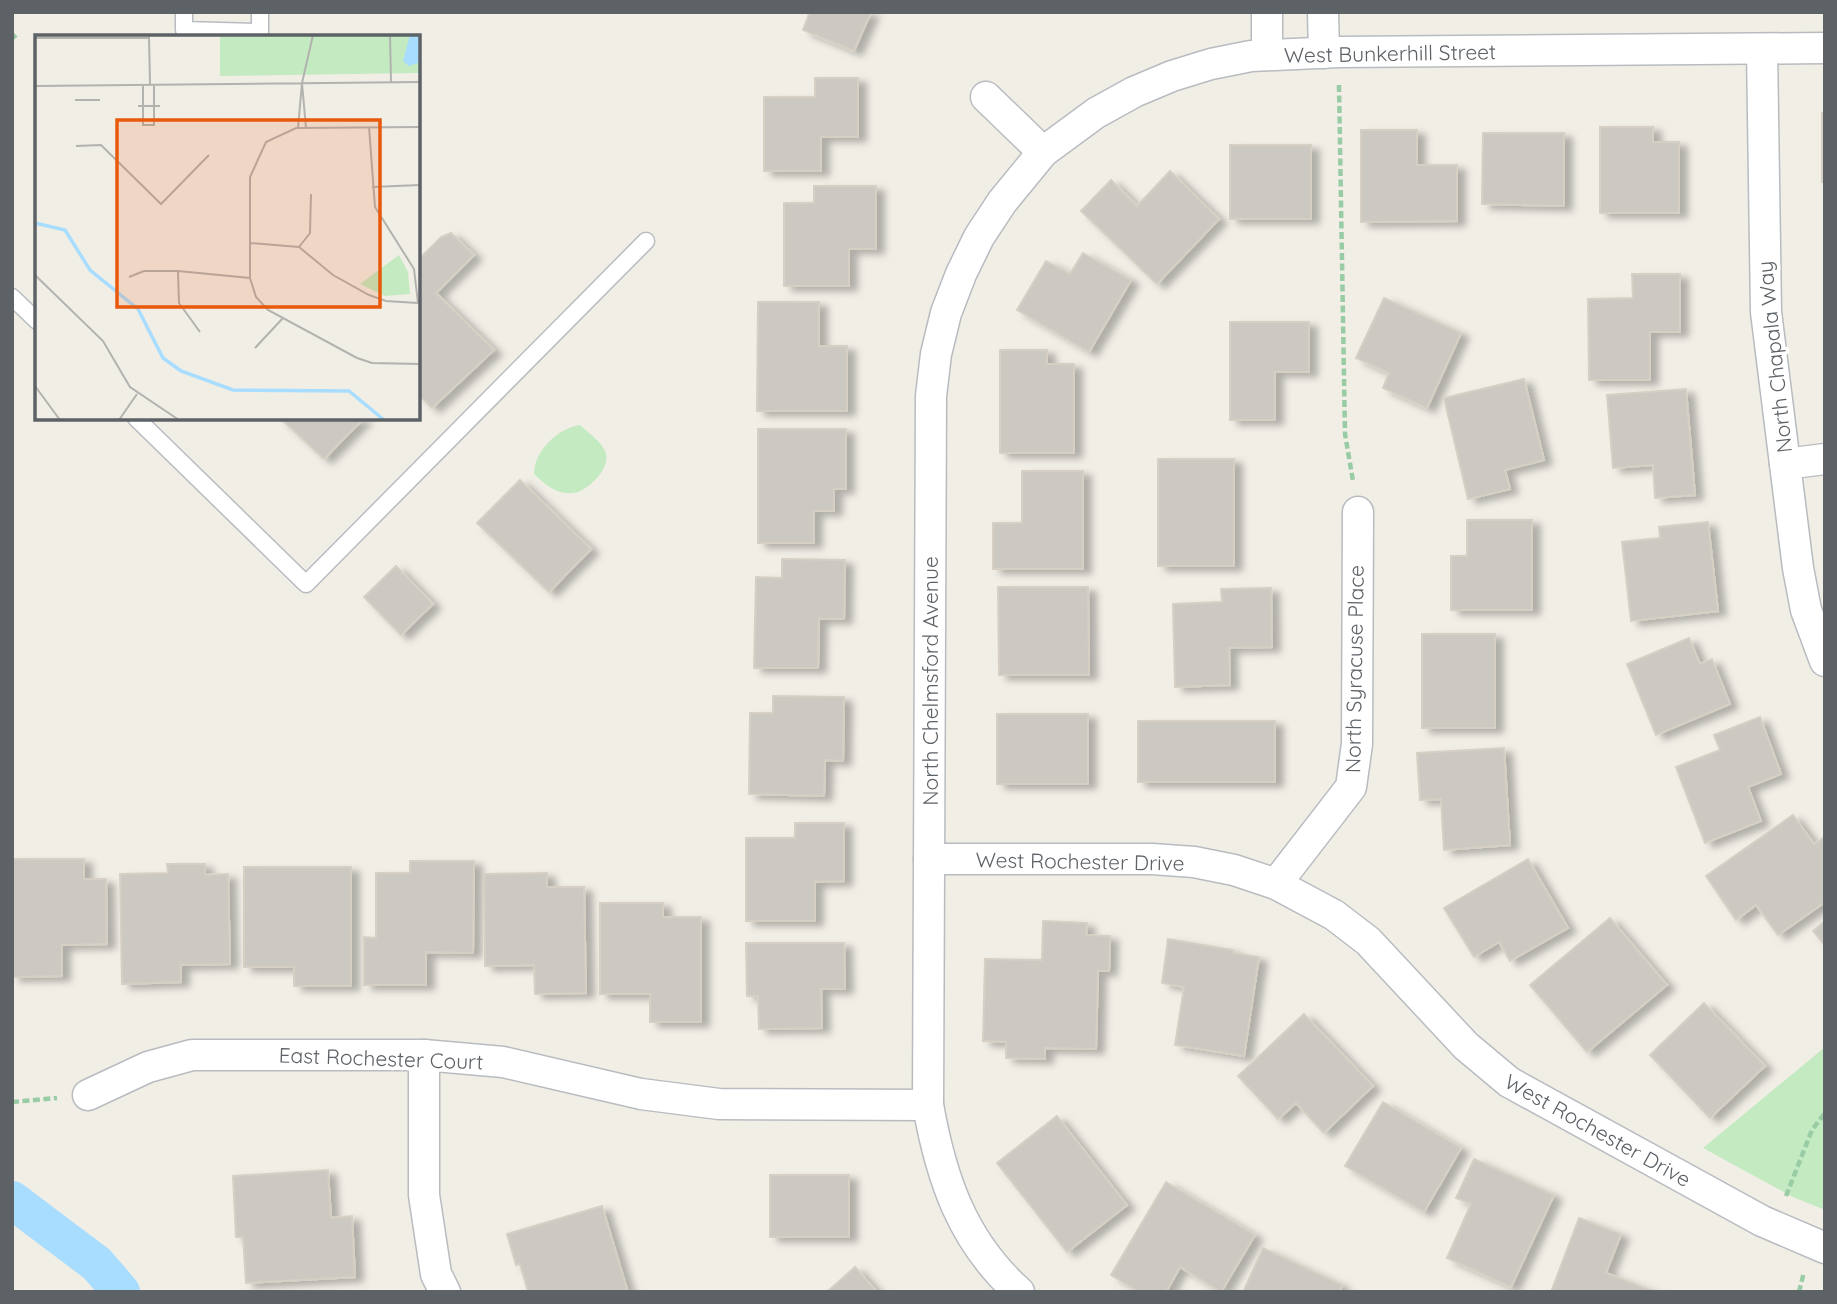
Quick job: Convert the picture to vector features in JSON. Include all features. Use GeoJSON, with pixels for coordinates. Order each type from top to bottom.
{"type":"FeatureCollection","features":[{"type":"Feature","properties":{"kind":"street"},"geometry":{"type":"LineString","coordinates":[[1267,12],[1267,55]]}},
{"type":"Feature","properties":{"kind":"street"},"geometry":{"type":"LineString","coordinates":[[1323,12],[1331,53]]}},
{"type":"Feature","properties":{"kind":"street","name":"West Bunkerhill Street"},"geometry":{"type":"LineString","coordinates":[[1043,152],[1096,113],[1134,92],[1171,76],[1211,64],[1267,55],[1825,48]]}},
{"type":"Feature","properties":{"kind":"street","name":"North Chapala Way"},"geometry":{"type":"LineString","coordinates":[[1762,49],[1766,312],[1798,568],[1806,610],[1825,661]]}},
{"type":"Feature","properties":{"kind":"street"},"geometry":{"type":"LineString","coordinates":[[986,97],[1043,152]]}},
{"type":"Feature","properties":{"kind":"street","name":"North Chelmsford Avenue"},"geometry":{"type":"LineString","coordinates":[[1019,1292],[998,1273],[972,1237],[948,1190],[936,1150],[928,1105],[931,397],[936,354],[961,274],[979,237],[1002,202],[1043,152]]}},
{"type":"Feature","properties":{"kind":"street"},"geometry":{"type":"LineString","coordinates":[[1785,464],[1825,459]]}},
{"type":"Feature","properties":{"kind":"street","name":"North Syracuse Place"},"geometry":{"type":"LineString","coordinates":[[1276,884],[1351,787],[1357,744],[1357,512]]}},
{"type":"Feature","properties":{"kind":"street","name":"West Rochester Drive"},"geometry":{"type":"LineString","coordinates":[[929,859],[1152,859],[1194,862],[1234,870],[1276,884],[1335,915],[1368,941],[1466,1046],[1509,1082],[1773,1226],[1825,1248]]}},
{"type":"Feature","properties":{"kind":"street","name":"East Rochester Court"},"geometry":{"type":"LineString","coordinates":[[88,1095],[148,1067],[192,1055],[424,1055],[503,1062],[641,1094],[719,1104],[928,1105]]}},
{"type":"Feature","properties":{"kind":"street"},"geometry":{"type":"LineString","coordinates":[[424,1055],[424,1195],[436,1275],[444,1292]]}},
{"type":"Feature","properties":{"kind":"lane"},"geometry":{"type":"LineString","coordinates":[[184,12],[184,30],[260,32],[260,12]]}},
{"type":"Feature","properties":{"kind":"lane"},"geometry":{"type":"LineString","coordinates":[[138,420],[306,584],[646,241]]}},
{"type":"Feature","properties":{"kind":"lane"},"geometry":{"type":"LineString","coordinates":[[12,297],[35,319]]}},
{"type":"Feature","properties":{"kind":"path"},"geometry":{"type":"LineString","coordinates":[[1331,53],[1345,434],[1357,512]]}},
{"type":"Feature","properties":{"kind":"path"},"geometry":{"type":"LineString","coordinates":[[12,1102],[88,1095]]}},
{"type":"Feature","properties":{"kind":"path"},"geometry":{"type":"LineString","coordinates":[[1773,1226],[1812,1130],[1825,1113]]}},
{"type":"Feature","properties":{"kind":"green space"},"geometry":{"type":"Polygon","coordinates":[[[580,425],[602,446],[606,460],[601,473],[585,489],[573,493],[561,492],[551,488],[534,474],[535,465],[549,442],[564,431],[580,425]]]}},
{"type":"Feature","properties":{"kind":"green space"},"geometry":{"type":"Polygon","coordinates":[[[1825,1047],[1825,1210],[1793,1197],[1703,1148],[1825,1047]]]}},
{"type":"Feature","properties":{"kind":"building"},"geometry":{"type":"Polygon","coordinates":[[[805,12],[871,12],[854,51],[803,30],[809,14],[805,12]]]}},
{"type":"Feature","properties":{"kind":"building"},"geometry":{"type":"Polygon","coordinates":[[[815,78],[858,78],[858,137],[821,137],[821,171],[764,171],[764,97],[815,97],[815,78]]]}},
{"type":"Feature","properties":{"kind":"building"},"geometry":{"type":"Polygon","coordinates":[[[1822,113],[1825,113],[1825,182],[1822,182],[1822,113]]]}},
{"type":"Feature","properties":{"kind":"building"},"geometry":{"type":"Polygon","coordinates":[[[1600,127],[1653,127],[1653,142],[1679,142],[1679,213],[1600,213],[1600,127]]]}},
{"type":"Feature","properties":{"kind":"building"},"geometry":{"type":"Polygon","coordinates":[[[1361,130],[1417,130],[1417,165],[1457,165],[1457,221],[1361,222],[1361,130]]]}},
{"type":"Feature","properties":{"kind":"building"},"geometry":{"type":"Polygon","coordinates":[[[1483,133],[1564,133],[1564,206],[1482,204],[1483,133]]]}},
{"type":"Feature","properties":{"kind":"building"},"geometry":{"type":"Polygon","coordinates":[[[1230,145],[1311,145],[1311,219],[1230,219],[1230,145]]]}},
{"type":"Feature","properties":{"kind":"building"},"geometry":{"type":"Polygon","coordinates":[[[1170,171],[1219,219],[1157,284],[1081,211],[1111,180],[1137,206],[1170,171]]]}},
{"type":"Feature","properties":{"kind":"building"},"geometry":{"type":"Polygon","coordinates":[[[814,186],[876,186],[876,249],[849,249],[849,286],[784,286],[784,203],[814,203],[814,186]]]}},
{"type":"Feature","properties":{"kind":"building"},"geometry":{"type":"Polygon","coordinates":[[[451,233],[474,255],[436,293],[494,350],[432,408],[420,396],[420,258],[441,237],[451,233]]]}},
{"type":"Feature","properties":{"kind":"building"},"geometry":{"type":"Polygon","coordinates":[[[1083,253],[1131,280],[1089,352],[1017,310],[1046,261],[1070,274],[1083,253]]]}},
{"type":"Feature","properties":{"kind":"building"},"geometry":{"type":"Polygon","coordinates":[[[1632,274],[1680,274],[1680,332],[1650,332],[1650,380],[1589,380],[1588,299],[1633,298],[1632,274]]]}},
{"type":"Feature","properties":{"kind":"building"},"geometry":{"type":"Polygon","coordinates":[[[1384,298],[1461,333],[1427,408],[1383,388],[1389,373],[1356,358],[1384,298]]]}},
{"type":"Feature","properties":{"kind":"building"},"geometry":{"type":"Polygon","coordinates":[[[758,302],[819,302],[819,346],[847,346],[847,411],[757,411],[758,302]]]}},
{"type":"Feature","properties":{"kind":"building"},"geometry":{"type":"Polygon","coordinates":[[[1230,322],[1309,322],[1309,372],[1275,372],[1275,420],[1230,420],[1230,322]]]}},
{"type":"Feature","properties":{"kind":"building"},"geometry":{"type":"Polygon","coordinates":[[[1000,350],[1047,350],[1047,364],[1074,364],[1074,453],[1000,453],[1000,350]]]}},
{"type":"Feature","properties":{"kind":"building"},"geometry":{"type":"Polygon","coordinates":[[[1524,379],[1544,460],[1505,470],[1510,489],[1468,499],[1444,398],[1524,379]]]}},
{"type":"Feature","properties":{"kind":"building"},"geometry":{"type":"Polygon","coordinates":[[[1686,389],[1695,495],[1655,498],[1653,465],[1613,468],[1607,395],[1686,389]]]}},
{"type":"Feature","properties":{"kind":"building"},"geometry":{"type":"Polygon","coordinates":[[[282,420],[362,420],[324,459],[282,420]]]}},
{"type":"Feature","properties":{"kind":"building"},"geometry":{"type":"Polygon","coordinates":[[[758,429],[846,429],[846,489],[834,489],[834,511],[814,511],[814,543],[758,543],[758,429]]]}},
{"type":"Feature","properties":{"kind":"building"},"geometry":{"type":"Polygon","coordinates":[[[1158,459],[1234,459],[1234,566],[1158,566],[1158,459]]]}},
{"type":"Feature","properties":{"kind":"building"},"geometry":{"type":"Polygon","coordinates":[[[1022,471],[1083,471],[1083,569],[993,569],[993,523],[1022,523],[1022,471]]]}},
{"type":"Feature","properties":{"kind":"building"},"geometry":{"type":"Polygon","coordinates":[[[520,480],[591,549],[549,592],[477,523],[520,480]]]}},
{"type":"Feature","properties":{"kind":"building"},"geometry":{"type":"Polygon","coordinates":[[[1467,520],[1532,520],[1532,610],[1451,610],[1451,556],[1467,556],[1467,520]]]}},
{"type":"Feature","properties":{"kind":"building"},"geometry":{"type":"Polygon","coordinates":[[[1708,522],[1718,611],[1631,621],[1622,542],[1660,538],[1659,527],[1708,522]]]}},
{"type":"Feature","properties":{"kind":"building"},"geometry":{"type":"Polygon","coordinates":[[[782,559],[845,560],[844,619],[819,619],[818,668],[754,668],[756,577],[782,578],[782,559]]]}},
{"type":"Feature","properties":{"kind":"building"},"geometry":{"type":"Polygon","coordinates":[[[396,566],[433,604],[401,635],[364,597],[396,566]]]}},
{"type":"Feature","properties":{"kind":"building"},"geometry":{"type":"Polygon","coordinates":[[[998,587],[1088,587],[1089,675],[999,675],[998,587]]]}},
{"type":"Feature","properties":{"kind":"building"},"geometry":{"type":"Polygon","coordinates":[[[1271,588],[1272,647],[1229,648],[1230,685],[1175,687],[1173,604],[1222,602],[1221,589],[1271,588]]]}},
{"type":"Feature","properties":{"kind":"building"},"geometry":{"type":"Polygon","coordinates":[[[1422,634],[1495,634],[1495,728],[1422,728],[1422,634]]]}},
{"type":"Feature","properties":{"kind":"building"},"geometry":{"type":"Polygon","coordinates":[[[1689,638],[1700,664],[1712,659],[1730,704],[1656,735],[1627,664],[1689,638]]]}},
{"type":"Feature","properties":{"kind":"building"},"geometry":{"type":"Polygon","coordinates":[[[773,696],[844,697],[843,761],[825,760],[824,796],[749,794],[750,713],[773,713],[773,696]]]}},
{"type":"Feature","properties":{"kind":"building"},"geometry":{"type":"Polygon","coordinates":[[[997,714],[1088,714],[1088,784],[997,784],[997,714]]]}},
{"type":"Feature","properties":{"kind":"building"},"geometry":{"type":"Polygon","coordinates":[[[1760,717],[1781,774],[1748,787],[1761,821],[1705,843],[1676,767],[1720,750],[1714,735],[1760,717]]]}},
{"type":"Feature","properties":{"kind":"building"},"geometry":{"type":"Polygon","coordinates":[[[1138,721],[1275,721],[1275,782],[1138,782],[1138,721]]]}},
{"type":"Feature","properties":{"kind":"building"},"geometry":{"type":"Polygon","coordinates":[[[1504,748],[1510,845],[1444,850],[1441,799],[1420,800],[1417,753],[1504,748]]]}},
{"type":"Feature","properties":{"kind":"building"},"geometry":{"type":"Polygon","coordinates":[[[1793,815],[1814,844],[1825,837],[1825,902],[1778,935],[1756,905],[1736,920],[1706,876],[1793,815]]]}},
{"type":"Feature","properties":{"kind":"building"},"geometry":{"type":"Polygon","coordinates":[[[795,823],[844,823],[844,881],[815,882],[815,921],[746,921],[746,838],[795,838],[795,823]]]}},
{"type":"Feature","properties":{"kind":"building"},"geometry":{"type":"Polygon","coordinates":[[[12,859],[84,859],[84,879],[106,879],[107,944],[62,945],[62,976],[12,977],[12,859]]]}},
{"type":"Feature","properties":{"kind":"building"},"geometry":{"type":"Polygon","coordinates":[[[1528,859],[1568,928],[1510,961],[1499,942],[1474,957],[1444,908],[1528,859]]]}},
{"type":"Feature","properties":{"kind":"building"},"geometry":{"type":"Polygon","coordinates":[[[410,861],[474,861],[473,953],[426,952],[426,985],[364,985],[364,937],[376,938],[376,873],[410,873],[410,861]]]}},
{"type":"Feature","properties":{"kind":"building"},"geometry":{"type":"Polygon","coordinates":[[[167,864],[205,864],[205,875],[228,874],[230,964],[181,965],[181,982],[122,984],[120,874],[168,873],[167,864]]]}},
{"type":"Feature","properties":{"kind":"building"},"geometry":{"type":"Polygon","coordinates":[[[244,867],[351,867],[351,986],[294,986],[294,967],[244,967],[244,867]]]}},
{"type":"Feature","properties":{"kind":"building"},"geometry":{"type":"Polygon","coordinates":[[[547,873],[547,887],[584,887],[586,993],[535,994],[534,965],[485,966],[484,874],[547,873]]]}},
{"type":"Feature","properties":{"kind":"building"},"geometry":{"type":"Polygon","coordinates":[[[600,903],[663,903],[663,917],[701,917],[701,1022],[650,1022],[650,994],[600,994],[600,903]]]}},
{"type":"Feature","properties":{"kind":"building"},"geometry":{"type":"Polygon","coordinates":[[[1610,918],[1667,985],[1587,1052],[1530,985],[1610,918]]]}},
{"type":"Feature","properties":{"kind":"building"},"geometry":{"type":"Polygon","coordinates":[[[1043,921],[1087,923],[1086,935],[1110,936],[1109,971],[1098,971],[1096,1049],[1045,1048],[1045,1059],[1006,1058],[1006,1042],[983,1041],[985,959],[1042,960],[1043,921]]]}},
{"type":"Feature","properties":{"kind":"building"},"geometry":{"type":"Polygon","coordinates":[[[1825,921],[1825,945],[1813,931],[1825,921]]]}},
{"type":"Feature","properties":{"kind":"building"},"geometry":{"type":"Polygon","coordinates":[[[1168,939],[1259,957],[1244,1056],[1175,1045],[1184,987],[1162,983],[1168,939]]]}},
{"type":"Feature","properties":{"kind":"building"},"geometry":{"type":"Polygon","coordinates":[[[746,943],[844,943],[845,989],[821,989],[822,1028],[759,1029],[758,996],[747,996],[746,943]]]}},
{"type":"Feature","properties":{"kind":"building"},"geometry":{"type":"Polygon","coordinates":[[[1704,1003],[1765,1066],[1710,1118],[1650,1055],[1704,1003]]]}},
{"type":"Feature","properties":{"kind":"building"},"geometry":{"type":"Polygon","coordinates":[[[1304,1014],[1373,1086],[1324,1133],[1296,1103],[1278,1119],[1238,1076],[1304,1014]]]}},
{"type":"Feature","properties":{"kind":"building"},"geometry":{"type":"Polygon","coordinates":[[[1383,1102],[1461,1148],[1424,1212],[1345,1166],[1383,1102]]]}},
{"type":"Feature","properties":{"kind":"building"},"geometry":{"type":"Polygon","coordinates":[[[1057,1116],[1127,1205],[1067,1252],[997,1163],[1057,1116]]]}},
{"type":"Feature","properties":{"kind":"building"},"geometry":{"type":"Polygon","coordinates":[[[1474,1159],[1554,1195],[1511,1287],[1447,1258],[1471,1204],[1456,1198],[1474,1159]]]}},
{"type":"Feature","properties":{"kind":"building"},"geometry":{"type":"Polygon","coordinates":[[[328,1170],[331,1218],[352,1216],[355,1277],[246,1283],[243,1237],[236,1237],[233,1176],[328,1170]]]}},
{"type":"Feature","properties":{"kind":"building"},"geometry":{"type":"Polygon","coordinates":[[[770,1175],[849,1175],[849,1237],[770,1237],[770,1175]]]}},
{"type":"Feature","properties":{"kind":"building"},"geometry":{"type":"Polygon","coordinates":[[[1166,1182],[1255,1235],[1221,1292],[1180,1267],[1166,1292],[1139,1292],[1111,1275],[1166,1182]]]}},
{"type":"Feature","properties":{"kind":"building"},"geometry":{"type":"Polygon","coordinates":[[[602,1206],[627,1289],[617,1292],[528,1292],[507,1234],[602,1206]]]}},
{"type":"Feature","properties":{"kind":"building"},"geometry":{"type":"Polygon","coordinates":[[[1579,1218],[1621,1234],[1606,1273],[1655,1292],[1551,1292],[1579,1218]]]}},
{"type":"Feature","properties":{"kind":"building"},"geometry":{"type":"Polygon","coordinates":[[[1263,1248],[1342,1285],[1339,1292],[1243,1292],[1263,1248]]]}},
{"type":"Feature","properties":{"kind":"building"},"geometry":{"type":"Polygon","coordinates":[[[855,1267],[877,1292],[827,1292],[855,1267]]]}},
{"type":"Feature","properties":{"kind":"waterway"},"geometry":{"type":"LineString","coordinates":[[12,1200],[97,1264],[121,1292]]}}]}
